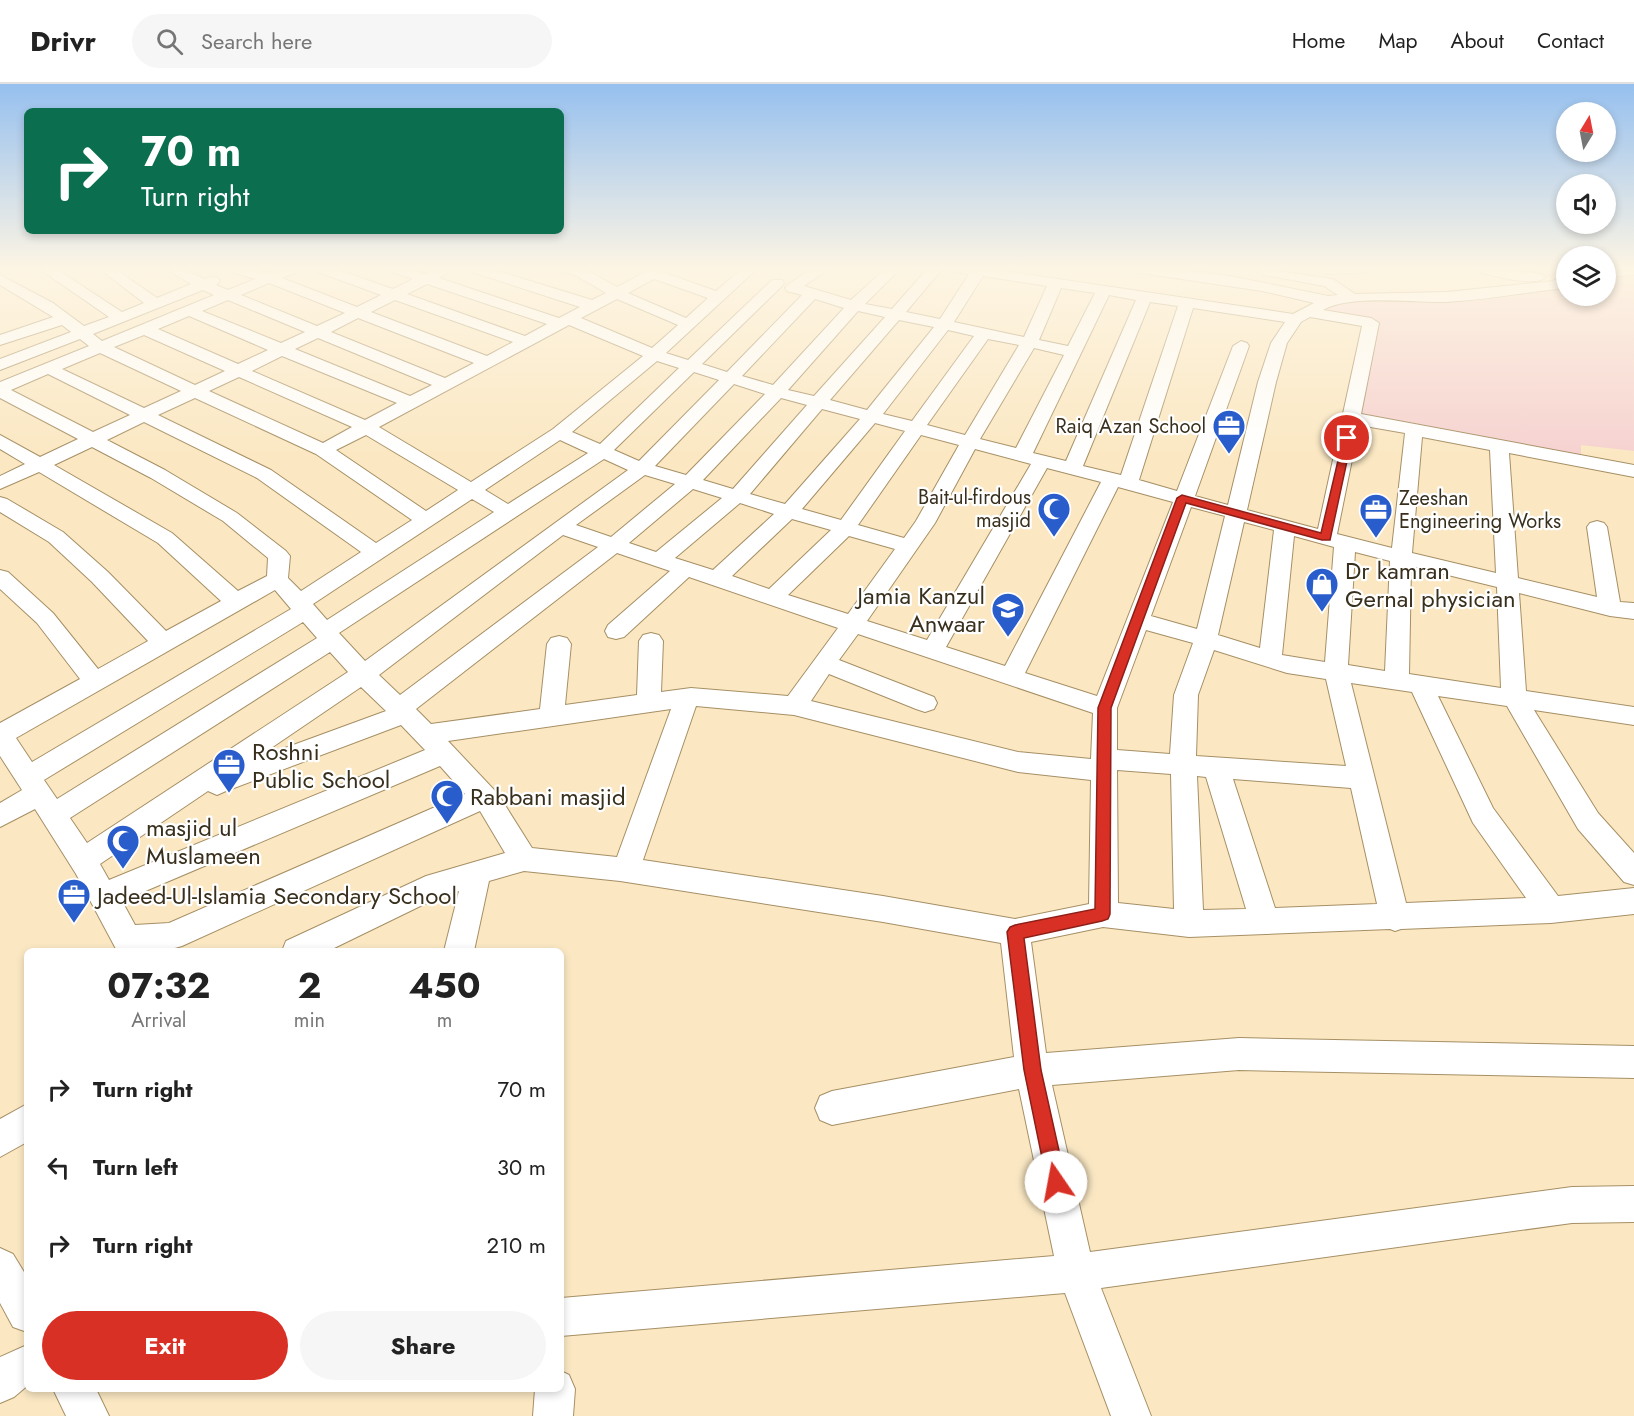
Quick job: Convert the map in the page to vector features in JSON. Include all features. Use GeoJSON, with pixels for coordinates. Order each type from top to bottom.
{"type":"FeatureCollection","features":[{"type":"Feature","properties":{"kind":"street"},"geometry":{"type":"LineString","coordinates":[[0,340],[30,330]]}},
{"type":"Feature","properties":{"kind":"street"},"geometry":{"type":"LineString","coordinates":[[79,330],[100,347],[323,450],[424,519]]}},
{"type":"Feature","properties":{"kind":"street"},"geometry":{"type":"LineString","coordinates":[[0,365],[90,330]]}},
{"type":"Feature","properties":{"kind":"street"},"geometry":{"type":"LineString","coordinates":[[0,389],[141,330]]}},
{"type":"Feature","properties":{"kind":"street"},"geometry":{"type":"LineString","coordinates":[[147,330],[366,427],[508,512]]}},
{"type":"Feature","properties":{"kind":"street"},"geometry":{"type":"LineString","coordinates":[[236,330],[411,403]]}},
{"type":"Feature","properties":{"kind":"street"},"geometry":{"type":"LineString","coordinates":[[313,330],[445,384]]}},
{"type":"Feature","properties":{"kind":"street"},"geometry":{"type":"LineString","coordinates":[[0,483],[321,330]]}},
{"type":"Feature","properties":{"kind":"street"},"geometry":{"type":"LineString","coordinates":[[405,330],[487,362]]}},
{"type":"Feature","properties":{"kind":"street"},"geometry":{"type":"LineString","coordinates":[[493,330],[524,341]]}},
{"type":"Feature","properties":{"kind":"street"},"geometry":{"type":"LineString","coordinates":[[323,450],[545,330]]}},
{"type":"Feature","properties":{"kind":"street"},"geometry":{"type":"LineString","coordinates":[[587,330],[654,355],[818,403],[1120,481],[1335,541],[1610,608],[1634,611]]}},
{"type":"Feature","properties":{"kind":"street"},"geometry":{"type":"LineString","coordinates":[[40,795],[375,552],[559,433],[681,330]]}},
{"type":"Feature","properties":{"kind":"street"},"geometry":{"type":"LineString","coordinates":[[0,816],[328,636],[508,512],[602,452],[691,366],[733,330]]}},
{"type":"Feature","properties":{"kind":"street"},"geometry":{"type":"LineString","coordinates":[[83,861],[363,674],[643,468],[778,330]]}},
{"type":"Feature","properties":{"kind":"street"},"geometry":{"type":"LineString","coordinates":[[176,799],[402,711],[614,545],[690,482],[777,392],[832,330]]}},
{"type":"Feature","properties":{"kind":"street"},"geometry":{"type":"LineString","coordinates":[[659,560],[737,496],[883,330]]}},
{"type":"Feature","properties":{"kind":"street"},"geometry":{"type":"LineString","coordinates":[[716,579],[789,511],[871,417],[940,330]]}},
{"type":"Feature","properties":{"kind":"street"},"geometry":{"type":"LineString","coordinates":[[970,330],[1074,352]]}},
{"type":"Feature","properties":{"kind":"street"},"geometry":{"type":"LineString","coordinates":[[794,706],[925,523],[1035,330]]}},
{"type":"Feature","properties":{"kind":"street"},"geometry":{"type":"LineString","coordinates":[[933,651],[1032,459],[1085,330]]}},
{"type":"Feature","properties":{"kind":"street"},"geometry":{"type":"LineString","coordinates":[[1072,469],[1128,330]]}},
{"type":"Feature","properties":{"kind":"street"},"geometry":{"type":"LineString","coordinates":[[1011,677],[1120,481],[1176,330]]}},
{"type":"Feature","properties":{"kind":"street"},"geometry":{"type":"LineString","coordinates":[[1189,924],[1183,765],[1186,695],[1206,639],[1267,382],[1279,343],[1289,330]]}},
{"type":"Feature","properties":{"kind":"street"},"geometry":{"type":"LineString","coordinates":[[1369,330],[1351,417],[1335,541],[1336,672],[1395,918]]}},
{"type":"Feature","properties":{"kind":"street"},"geometry":{"type":"LineString","coordinates":[[772,598],[845,528],[984,333]]}},
{"type":"Feature","properties":{"kind":"street"},"geometry":{"type":"LineString","coordinates":[[1102,914],[1104,708],[1241,346]]}},
{"type":"Feature","properties":{"kind":"street"},"geometry":{"type":"LineString","coordinates":[[48,368],[264,474],[375,552]]}},
{"type":"Feature","properties":{"kind":"street"},"geometry":{"type":"LineString","coordinates":[[0,389],[158,474],[230,517],[279,556],[277,579],[363,674],[435,744],[485,797],[524,859]]}},
{"type":"Feature","properties":{"kind":"street"},"geometry":{"type":"LineString","coordinates":[[1351,417],[1634,471]]}},
{"type":"Feature","properties":{"kind":"street"},"geometry":{"type":"LineString","coordinates":[[1414,430],[1401,557],[1409,683],[1483,815],[1551,910]]}},
{"type":"Feature","properties":{"kind":"street"},"geometry":{"type":"LineString","coordinates":[[559,433],[643,468],[908,546]]}},
{"type":"Feature","properties":{"kind":"street"},"geometry":{"type":"LineString","coordinates":[[0,441],[165,538],[236,602]]}},
{"type":"Feature","properties":{"kind":"street"},"geometry":{"type":"LineString","coordinates":[[1499,446],[1514,698],[1588,821],[1634,873]]}},
{"type":"Feature","properties":{"kind":"street"},"geometry":{"type":"LineString","coordinates":[[0,503],[56,537],[100,577],[164,643]]}},
{"type":"Feature","properties":{"kind":"street"},"geometry":{"type":"LineString","coordinates":[[560,527],[1104,708]]}},
{"type":"Feature","properties":{"kind":"street"},"geometry":{"type":"LineString","coordinates":[[1270,660],[1285,527]]}},
{"type":"Feature","properties":{"kind":"street"},"geometry":{"type":"LineString","coordinates":[[1597,527],[1610,608]]}},
{"type":"Feature","properties":{"kind":"street"},"geometry":{"type":"LineString","coordinates":[[616,632],[685,569]]}},
{"type":"Feature","properties":{"kind":"street"},"geometry":{"type":"LineString","coordinates":[[0,577],[45,618],[95,682]]}},
{"type":"Feature","properties":{"kind":"street"},"geometry":{"type":"LineString","coordinates":[[277,579],[0,735],[83,861],[127,939],[171,936],[485,797]]}},
{"type":"Feature","properties":{"kind":"street"},"geometry":{"type":"LineString","coordinates":[[1137,620],[1287,665],[1634,716]]}},
{"type":"Feature","properties":{"kind":"street"},"geometry":{"type":"LineString","coordinates":[[649,703],[651,641]]}},
{"type":"Feature","properties":{"kind":"street"},"geometry":{"type":"LineString","coordinates":[[551,717],[559,644]]}},
{"type":"Feature","properties":{"kind":"street"},"geometry":{"type":"LineString","coordinates":[[824,663],[926,703]]}},
{"type":"Feature","properties":{"kind":"street"},"geometry":{"type":"LineString","coordinates":[[103,896],[435,744],[551,717],[687,698],[794,706],[1018,762],[1183,765],[1362,778]]}},
{"type":"Feature","properties":{"kind":"street"},"geometry":{"type":"LineString","coordinates":[[626,870],[687,698]]}},
{"type":"Feature","properties":{"kind":"street"},"geometry":{"type":"LineString","coordinates":[[1216,767],[1265,922]]}},
{"type":"Feature","properties":{"kind":"street"},"geometry":{"type":"LineString","coordinates":[[303,948],[436,885],[524,859],[626,870],[883,909],[1015,932],[1102,914],[1189,924],[1395,918],[1551,910],[1634,901]]}},
{"type":"Feature","properties":{"kind":"street"},"geometry":{"type":"LineString","coordinates":[[460,948],[477,873]]}},
{"type":"Feature","properties":{"kind":"street"},"geometry":{"type":"LineString","coordinates":[[1015,932],[1032,1070],[1076,1273],[1131,1416]]}},
{"type":"Feature","properties":{"kind":"street"},"geometry":{"type":"LineString","coordinates":[[832,1108],[1032,1070],[1239,1054],[1634,1062]]}},
{"type":"Feature","properties":{"kind":"street"},"geometry":{"type":"LineString","coordinates":[[0,1140],[24,1123]]}},
{"type":"Feature","properties":{"kind":"street"},"geometry":{"type":"LineString","coordinates":[[564,1323],[1076,1273],[1572,1205],[1634,1204]]}},
{"type":"Feature","properties":{"kind":"street"},"geometry":{"type":"LineString","coordinates":[[0,1267],[24,1308]]}},
{"type":"Feature","properties":{"kind":"street"},"geometry":{"type":"LineString","coordinates":[[0,1383],[9,1374],[24,1366]]}},
{"type":"Feature","properties":{"kind":"street"},"geometry":{"type":"LineString","coordinates":[[75,1392],[89,1416]]}},
{"type":"Feature","properties":{"kind":"street"},"geometry":{"type":"LineString","coordinates":[[553,1416],[555,1392]]}},
{"type":"Feature","properties":{"kind":"shaded area"},"geometry":{"type":"Polygon","coordinates":[[[1370,330],[1634,330],[1634,451],[1581,445],[1581,461],[1352,418],[1370,330]]]}},
{"type":"Feature","properties":{"kind":"place","name":"Raiq Azan School"},"geometry":{"type":"Point","coordinates":[1229,455]}},
{"type":"Feature","properties":{"kind":"place","name":"Bait-ul-firdous masjid"},"geometry":{"type":"Point","coordinates":[1054,538]}},
{"type":"Feature","properties":{"kind":"place","name":"Zeeshan Engineering Works"},"geometry":{"type":"Point","coordinates":[1376,539]}},
{"type":"Feature","properties":{"kind":"place","name":"Dr kamran Gernal physician"},"geometry":{"type":"Point","coordinates":[1322,613]}},
{"type":"Feature","properties":{"kind":"place","name":"Jamia Kanzul Anwaar"},"geometry":{"type":"Point","coordinates":[1008,638]}},
{"type":"Feature","properties":{"kind":"place","name":"Roshni Public School"},"geometry":{"type":"Point","coordinates":[229,794]}},
{"type":"Feature","properties":{"kind":"place","name":"Rabbani masjid"},"geometry":{"type":"Point","coordinates":[447,825]}},
{"type":"Feature","properties":{"kind":"place","name":"masjid ul Muslameen"},"geometry":{"type":"Point","coordinates":[123,870]}},
{"type":"Feature","properties":{"kind":"place","name":"Jadeed-Ul-Islamia Secondary School"},"geometry":{"type":"Point","coordinates":[74,924]}},
{"type":"Feature","properties":{"kind":"route"},"geometry":{"type":"LineString","coordinates":[[1056,1182],[1032,1070],[1015,932],[1102,914],[1104,708],[1182,498],[1326,538],[1347,438]]}}]}
